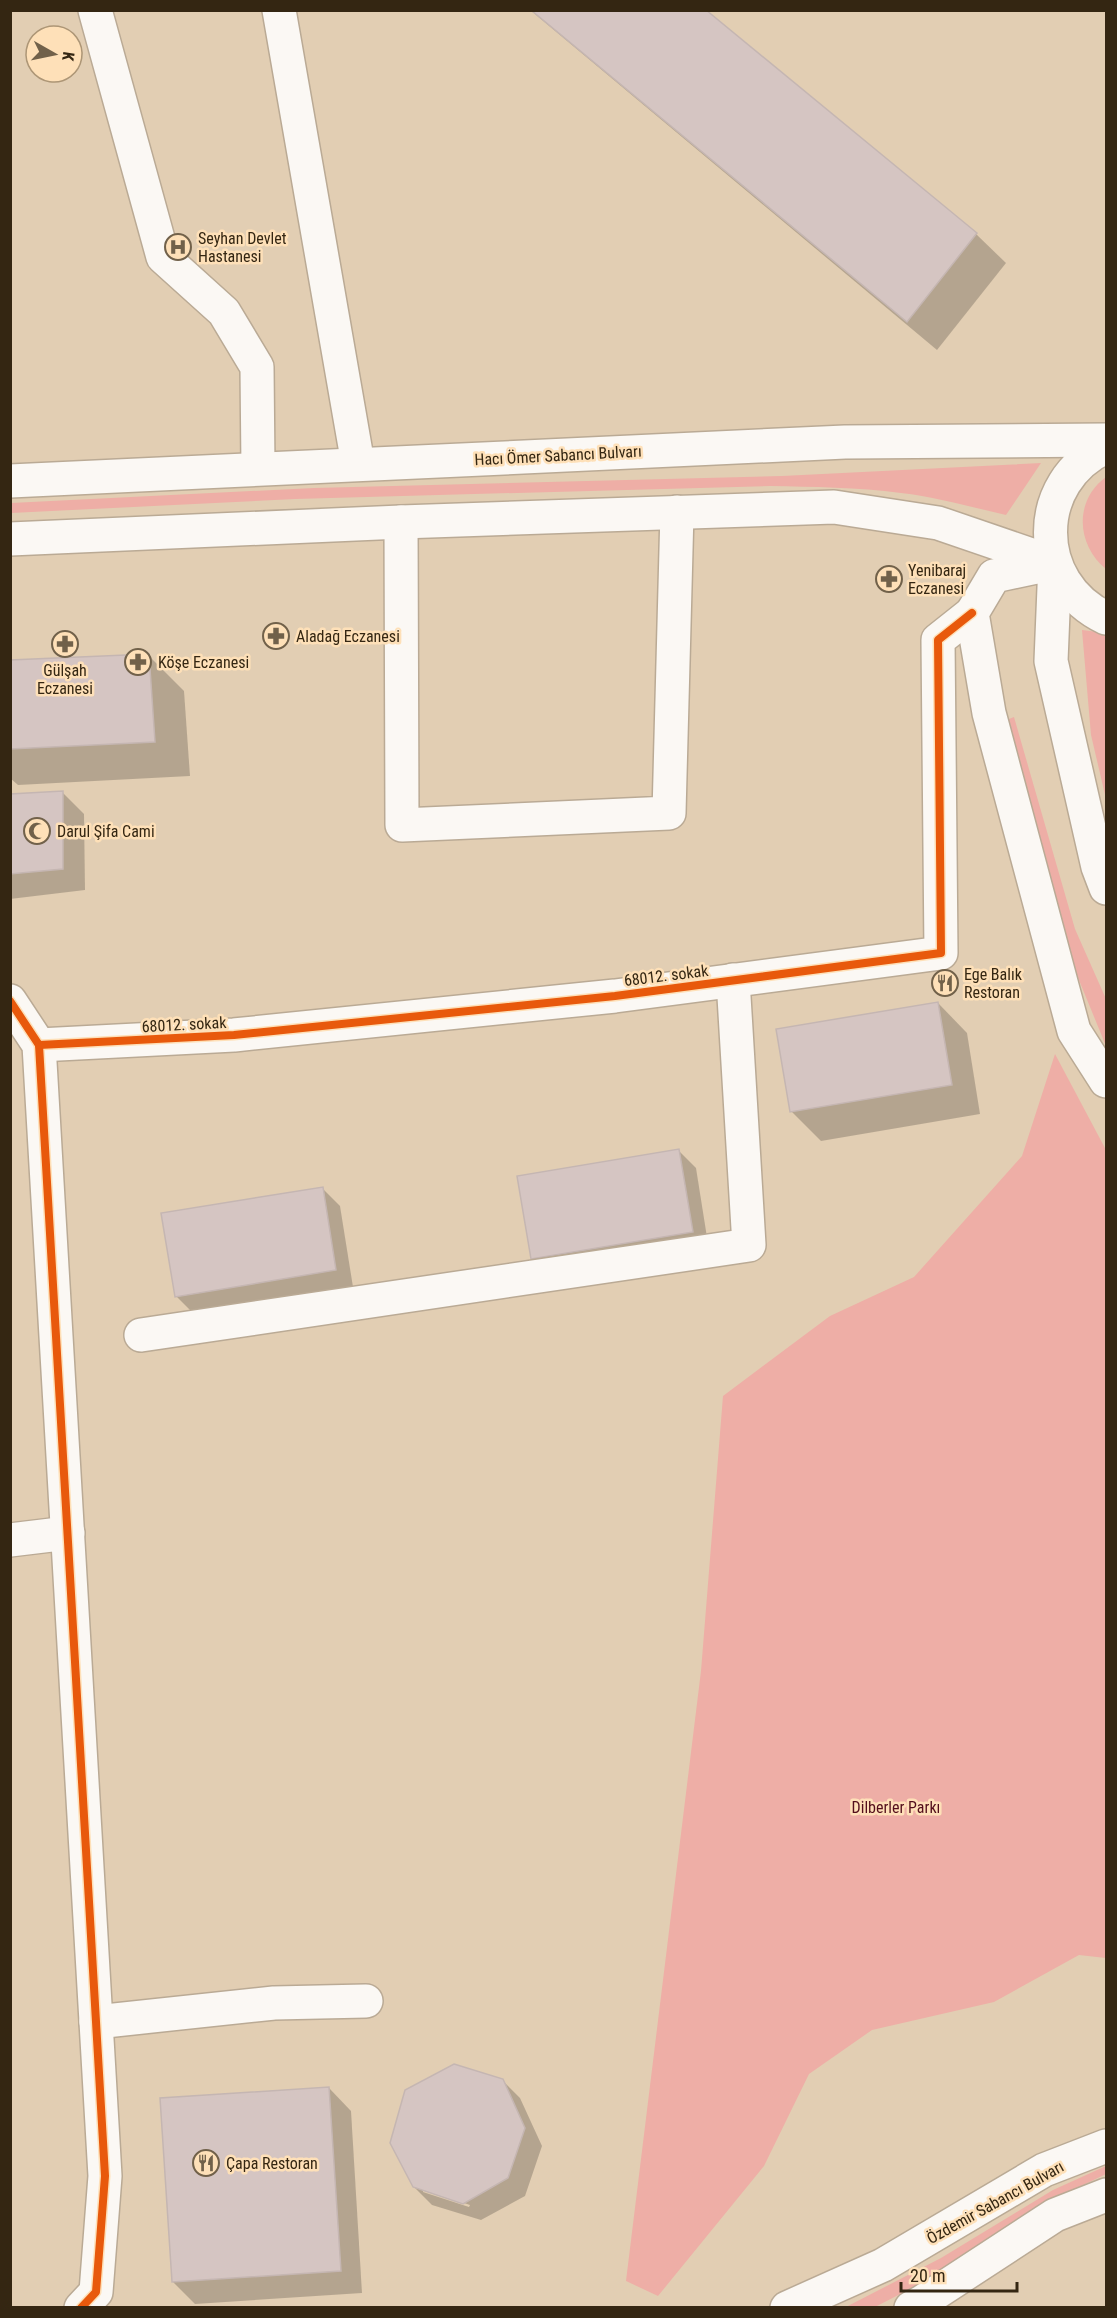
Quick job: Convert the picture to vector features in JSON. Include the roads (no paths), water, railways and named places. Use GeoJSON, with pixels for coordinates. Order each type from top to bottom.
{"type":"FeatureCollection","features":[{"type":"Feature","properties":{"kind":"main road"},"geometry":{"type":"LineString","coordinates":[[95,10],[163,257],[224,312],[257,367],[258,468]]}},
{"type":"Feature","properties":{"kind":"main road"},"geometry":{"type":"LineString","coordinates":[[279,10],[358,464]]}},
{"type":"Feature","properties":{"kind":"main road","name":"Hacı Ömer Sabancı Bulvarı"},"geometry":{"type":"LineString","coordinates":[[10,481],[845,442],[1107,440]]}},
{"type":"Feature","properties":{"kind":"main road"},"geometry":{"type":"LineString","coordinates":[[1107,447],[1092,453],[1069,475],[1054,502],[1050,533],[1055,563],[1051,661],[1098,867],[1107,888]]}},
{"type":"Feature","properties":{"kind":"main road"},"geometry":{"type":"LineString","coordinates":[[10,539],[401,522],[834,507],[938,523],[1055,563],[1070,591],[1093,611],[1107,618]]}},
{"type":"Feature","properties":{"kind":"main road"},"geometry":{"type":"LineString","coordinates":[[401,522],[402,825],[669,813],[677,512]]}},
{"type":"Feature","properties":{"kind":"main road"},"geometry":{"type":"LineString","coordinates":[[1055,563],[994,576],[972,613],[989,713],[1074,1031],[1107,1081]]}},
{"type":"Feature","properties":{"kind":"main road","name":"68012. sokak"},"geometry":{"type":"LineString","coordinates":[[39,1045],[234,1035],[615,996],[941,953],[938,640],[972,613]]}},
{"type":"Feature","properties":{"kind":"main road"},"geometry":{"type":"LineString","coordinates":[[141,1335],[749,1245],[733,980]]}},
{"type":"Feature","properties":{"kind":"main road"},"geometry":{"type":"LineString","coordinates":[[10,1001],[39,1045],[105,2176],[96,2292],[81,2307]]}},
{"type":"Feature","properties":{"kind":"main road"},"geometry":{"type":"LineString","coordinates":[[10,1540],[68,1533]]}},
{"type":"Feature","properties":{"kind":"main road"},"geometry":{"type":"LineString","coordinates":[[96,2022],[189,2014],[274,2002],[366,2001]]}},
{"type":"Feature","properties":{"kind":"main road","name":"Özdemir Sabancı Bulvarı"},"geometry":{"type":"LineString","coordinates":[[787,2307],[883,2265],[1044,2170],[1107,2146]]}},
{"type":"Feature","properties":{"kind":"main road"},"geometry":{"type":"LineString","coordinates":[[910,2307],[922,2302],[1055,2215],[1107,2195]]}},
{"type":"Feature","properties":{"kind":"place","name":"Seyhan Devlet Hastanesi"},"geometry":{"type":"Point","coordinates":[178,247]}},
{"type":"Feature","properties":{"kind":"place","name":"Yenibaraj Eczanesi"},"geometry":{"type":"Point","coordinates":[889,579]}},
{"type":"Feature","properties":{"kind":"place","name":"Aladağ Eczanesi"},"geometry":{"type":"Point","coordinates":[276,636]}},
{"type":"Feature","properties":{"kind":"place","name":"Gülşah Eczanesi"},"geometry":{"type":"Point","coordinates":[65,644]}},
{"type":"Feature","properties":{"kind":"place","name":"Köşe Eczanesi"},"geometry":{"type":"Point","coordinates":[138,662]}},
{"type":"Feature","properties":{"kind":"place","name":"Darul Şifa Cami"},"geometry":{"type":"Point","coordinates":[37,831]}},
{"type":"Feature","properties":{"kind":"place","name":"Ege Balık Restoran"},"geometry":{"type":"Point","coordinates":[945,983]}},
{"type":"Feature","properties":{"kind":"place","name":"Çapa Restoran"},"geometry":{"type":"Point","coordinates":[206,2163]}},
{"type":"Feature","properties":{"kind":"park label","name":"Dilberler Parkı"},"geometry":{"type":"Point","coordinates":[896,1807]}}]}
